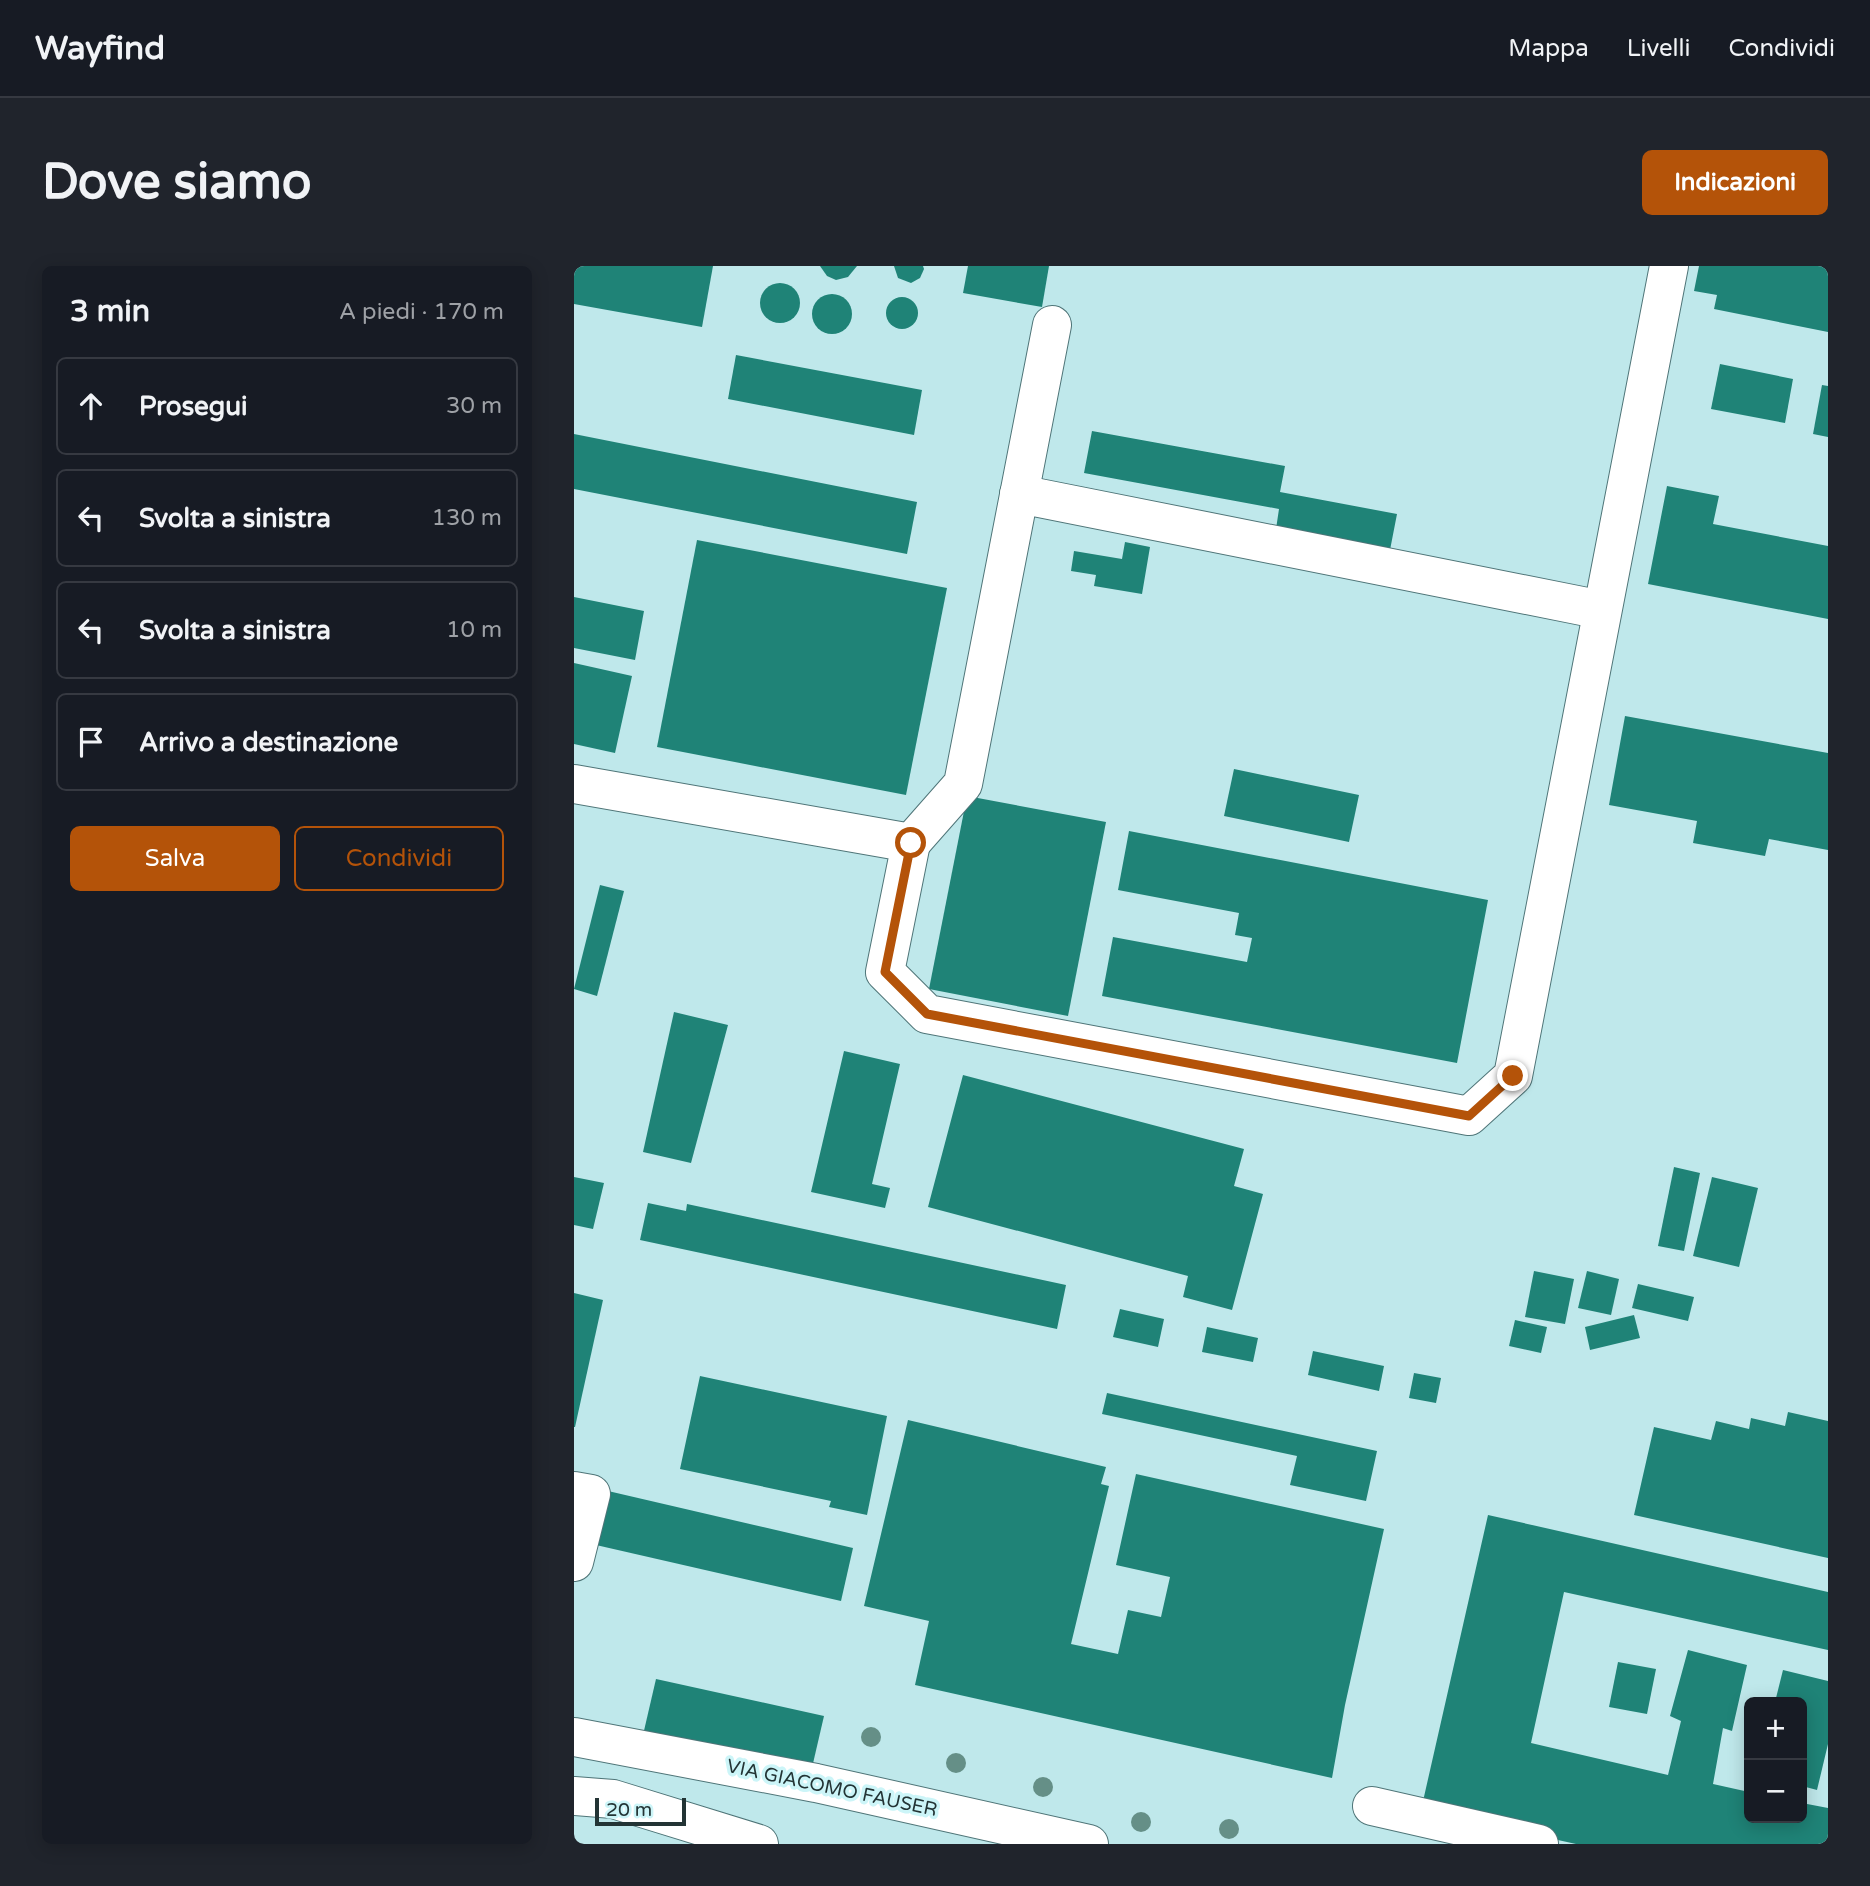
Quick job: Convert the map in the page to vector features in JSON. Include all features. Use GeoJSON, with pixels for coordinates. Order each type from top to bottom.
{"type":"FeatureCollection","features":[{"type":"Feature","properties":{"kind":"street"},"geometry":{"type":"LineString","coordinates":[[1052,325],[963,784],[911,843],[885,972],[927,1014],[1469,1116],[1513,1076],[1668,266]]}},
{"type":"Feature","properties":{"kind":"street"},"geometry":{"type":"LineString","coordinates":[[1020,494],[1602,610]]}},
{"type":"Feature","properties":{"kind":"street"},"geometry":{"type":"LineString","coordinates":[[574,783],[911,843]]}},
{"type":"Feature","properties":{"kind":"street"},"geometry":{"type":"LineString","coordinates":[[574,1491],[590,1494],[574,1562]]}},
{"type":"Feature","properties":{"kind":"street","name":"VIA GIACOMO FAUSER"},"geometry":{"type":"LineString","coordinates":[[574,1737],[816,1783],[1089,1844]]}},
{"type":"Feature","properties":{"kind":"street"},"geometry":{"type":"LineString","coordinates":[[574,1796],[613,1799],[759,1844]]}},
{"type":"Feature","properties":{"kind":"street"},"geometry":{"type":"LineString","coordinates":[[1372,1807],[1539,1844]]}},
{"type":"Feature","properties":{"kind":"building"},"geometry":{"type":"Polygon","coordinates":[[[574,266],[713,266],[702,327],[574,304],[574,266]]]}},
{"type":"Feature","properties":{"kind":"building"},"geometry":{"type":"Polygon","coordinates":[[[820,266],[857,266],[848,277],[836,280],[827,276],[820,266]]]}},
{"type":"Feature","properties":{"kind":"building"},"geometry":{"type":"Polygon","coordinates":[[[894,266],[923,266],[924,269],[920,278],[911,283],[898,278],[894,266]]]}},
{"type":"Feature","properties":{"kind":"building"},"geometry":{"type":"Polygon","coordinates":[[[968,266],[1049,266],[1042,307],[963,293],[968,266]]]}},
{"type":"Feature","properties":{"kind":"building"},"geometry":{"type":"Polygon","coordinates":[[[1699,266],[1828,266],[1828,332],[1714,309],[1717,295],[1694,291],[1699,266]]]}},
{"type":"Feature","properties":{"kind":"building"},"geometry":{"type":"Polygon","coordinates":[[[780,283],[794,289],[800,303],[794,317],[780,323],[766,317],[760,303],[766,289],[780,283]]]}},
{"type":"Feature","properties":{"kind":"building"},"geometry":{"type":"Polygon","coordinates":[[[832,294],[846,300],[852,314],[846,328],[832,334],[818,328],[812,314],[818,300],[832,294]]]}},
{"type":"Feature","properties":{"kind":"building"},"geometry":{"type":"Polygon","coordinates":[[[902,297],[913,302],[918,313],[913,324],[902,329],[891,324],[886,313],[891,302],[902,297]]]}},
{"type":"Feature","properties":{"kind":"building"},"geometry":{"type":"Polygon","coordinates":[[[736,355],[922,390],[914,435],[728,399],[736,355]]]}},
{"type":"Feature","properties":{"kind":"building"},"geometry":{"type":"Polygon","coordinates":[[[1720,364],[1793,379],[1785,423],[1711,409],[1720,364]]]}},
{"type":"Feature","properties":{"kind":"building"},"geometry":{"type":"Polygon","coordinates":[[[1822,385],[1828,386],[1828,437],[1813,434],[1822,385]]]}},
{"type":"Feature","properties":{"kind":"building"},"geometry":{"type":"Polygon","coordinates":[[[1092,431],[1285,466],[1280,492],[1397,514],[1390,550],[1276,529],[1279,509],[1084,473],[1092,431]]]}},
{"type":"Feature","properties":{"kind":"building"},"geometry":{"type":"Polygon","coordinates":[[[574,434],[917,502],[907,554],[574,489],[574,434]]]}},
{"type":"Feature","properties":{"kind":"building"},"geometry":{"type":"Polygon","coordinates":[[[1667,486],[1719,496],[1713,524],[1828,546],[1828,619],[1648,584],[1667,486]]]}},
{"type":"Feature","properties":{"kind":"building"},"geometry":{"type":"Polygon","coordinates":[[[697,540],[947,588],[906,795],[657,747],[697,540]]]}},
{"type":"Feature","properties":{"kind":"building"},"geometry":{"type":"Polygon","coordinates":[[[1125,542],[1150,547],[1142,594],[1094,586],[1096,575],[1071,571],[1074,551],[1122,559],[1125,542]]]}},
{"type":"Feature","properties":{"kind":"building"},"geometry":{"type":"Polygon","coordinates":[[[574,597],[644,611],[635,660],[574,648],[574,597]]]}},
{"type":"Feature","properties":{"kind":"building"},"geometry":{"type":"Polygon","coordinates":[[[574,663],[632,676],[615,753],[574,744],[574,663]]]}},
{"type":"Feature","properties":{"kind":"building"},"geometry":{"type":"Polygon","coordinates":[[[1625,716],[1828,753],[1828,850],[1769,839],[1765,856],[1693,843],[1697,821],[1609,805],[1625,716]]]}},
{"type":"Feature","properties":{"kind":"building"},"geometry":{"type":"Polygon","coordinates":[[[1234,769],[1359,795],[1349,842],[1224,816],[1234,769]]]}},
{"type":"Feature","properties":{"kind":"building"},"geometry":{"type":"Polygon","coordinates":[[[967,796],[1106,822],[1068,1016],[929,989],[967,796]]]}},
{"type":"Feature","properties":{"kind":"building"},"geometry":{"type":"Polygon","coordinates":[[[1129,831],[1488,900],[1457,1063],[1102,996],[1113,937],[1247,962],[1252,938],[1235,935],[1239,913],[1118,890],[1129,831]]]}},
{"type":"Feature","properties":{"kind":"building"},"geometry":{"type":"Polygon","coordinates":[[[600,885],[624,891],[597,996],[574,989],[600,885]]]}},
{"type":"Feature","properties":{"kind":"building"},"geometry":{"type":"Polygon","coordinates":[[[674,1012],[728,1025],[691,1163],[643,1152],[674,1012]]]}},
{"type":"Feature","properties":{"kind":"building"},"geometry":{"type":"Polygon","coordinates":[[[844,1051],[900,1064],[872,1184],[890,1188],[885,1208],[811,1192],[844,1051]]]}},
{"type":"Feature","properties":{"kind":"building"},"geometry":{"type":"Polygon","coordinates":[[[963,1075],[1244,1149],[1234,1186],[1263,1194],[1232,1310],[1183,1297],[1188,1276],[928,1207],[963,1075]]]}},
{"type":"Feature","properties":{"kind":"building"},"geometry":{"type":"Polygon","coordinates":[[[1674,1167],[1700,1173],[1684,1251],[1658,1246],[1674,1167]]]}},
{"type":"Feature","properties":{"kind":"building"},"geometry":{"type":"Polygon","coordinates":[[[574,1177],[604,1183],[593,1229],[574,1225],[574,1177]]]}},
{"type":"Feature","properties":{"kind":"building"},"geometry":{"type":"Polygon","coordinates":[[[1712,1177],[1758,1188],[1739,1267],[1693,1256],[1712,1177]]]}},
{"type":"Feature","properties":{"kind":"building"},"geometry":{"type":"Polygon","coordinates":[[[648,1203],[686,1211],[687,1204],[1066,1285],[1057,1329],[640,1240],[648,1203]]]}},
{"type":"Feature","properties":{"kind":"building"},"geometry":{"type":"Polygon","coordinates":[[[1534,1271],[1574,1279],[1565,1324],[1525,1317],[1534,1271]]]}},
{"type":"Feature","properties":{"kind":"building"},"geometry":{"type":"Polygon","coordinates":[[[1587,1271],[1619,1279],[1611,1315],[1578,1308],[1587,1271]]]}},
{"type":"Feature","properties":{"kind":"building"},"geometry":{"type":"Polygon","coordinates":[[[1638,1284],[1694,1297],[1688,1321],[1632,1308],[1638,1284]]]}},
{"type":"Feature","properties":{"kind":"building"},"geometry":{"type":"Polygon","coordinates":[[[574,1293],[603,1300],[575,1427],[574,1427],[574,1293]]]}},
{"type":"Feature","properties":{"kind":"building"},"geometry":{"type":"Polygon","coordinates":[[[1120,1309],[1164,1319],[1158,1347],[1113,1337],[1120,1309]]]}},
{"type":"Feature","properties":{"kind":"building"},"geometry":{"type":"Polygon","coordinates":[[[1634,1315],[1640,1338],[1590,1350],[1585,1327],[1634,1315]]]}},
{"type":"Feature","properties":{"kind":"building"},"geometry":{"type":"Polygon","coordinates":[[[1515,1320],[1547,1327],[1541,1353],[1509,1346],[1515,1320]]]}},
{"type":"Feature","properties":{"kind":"building"},"geometry":{"type":"Polygon","coordinates":[[[1207,1327],[1258,1338],[1253,1362],[1202,1352],[1207,1327]]]}},
{"type":"Feature","properties":{"kind":"building"},"geometry":{"type":"Polygon","coordinates":[[[1313,1351],[1384,1366],[1379,1391],[1308,1375],[1313,1351]]]}},
{"type":"Feature","properties":{"kind":"building"},"geometry":{"type":"Polygon","coordinates":[[[1414,1373],[1441,1378],[1436,1403],[1409,1398],[1414,1373]]]}},
{"type":"Feature","properties":{"kind":"building"},"geometry":{"type":"Polygon","coordinates":[[[700,1376],[887,1416],[867,1515],[829,1507],[831,1501],[680,1469],[700,1376]]]}},
{"type":"Feature","properties":{"kind":"building"},"geometry":{"type":"Polygon","coordinates":[[[1107,1393],[1377,1451],[1366,1501],[1290,1485],[1297,1456],[1102,1414],[1107,1393]]]}},
{"type":"Feature","properties":{"kind":"building"},"geometry":{"type":"Polygon","coordinates":[[[1788,1412],[1828,1421],[1828,1558],[1634,1515],[1654,1427],[1711,1440],[1716,1421],[1749,1429],[1751,1418],[1785,1426],[1788,1412]]]}},
{"type":"Feature","properties":{"kind":"building"},"geometry":{"type":"Polygon","coordinates":[[[908,1420],[1106,1467],[1101,1484],[1109,1486],[1071,1644],[1118,1654],[1128,1610],[1161,1617],[1170,1577],[1116,1565],[1136,1474],[1384,1529],[1345,1705],[1332,1778],[915,1685],[929,1621],[864,1606],[908,1420]]]}},
{"type":"Feature","properties":{"kind":"building"},"geometry":{"type":"Polygon","coordinates":[[[608,1491],[853,1548],[841,1601],[596,1545],[608,1491]]]}},
{"type":"Feature","properties":{"kind":"building"},"geometry":{"type":"Polygon","coordinates":[[[1488,1515],[1828,1592],[1828,1650],[1564,1592],[1531,1743],[1668,1775],[1681,1721],[1670,1716],[1688,1650],[1747,1665],[1732,1731],[1723,1728],[1713,1784],[1744,1791],[1744,1823],[1807,1823],[1807,1804],[1828,1808],[1828,1844],[1576,1844],[1421,1810],[1488,1515]]]}},
{"type":"Feature","properties":{"kind":"building"},"geometry":{"type":"Polygon","coordinates":[[[1618,1662],[1656,1669],[1647,1714],[1609,1707],[1618,1662]]]}},
{"type":"Feature","properties":{"kind":"building"},"geometry":{"type":"Polygon","coordinates":[[[1783,1670],[1828,1681],[1828,1744],[1817,1790],[1807,1787],[1807,1697],[1776,1697],[1783,1670]]]}},
{"type":"Feature","properties":{"kind":"building"},"geometry":{"type":"Polygon","coordinates":[[[656,1679],[824,1716],[811,1772],[643,1735],[656,1679]]]}},
{"type":"Feature","properties":{"kind":"route"},"geometry":{"type":"LineString","coordinates":[[911,843],[885,972],[927,1014],[1469,1116],[1513,1076]]}}]}
